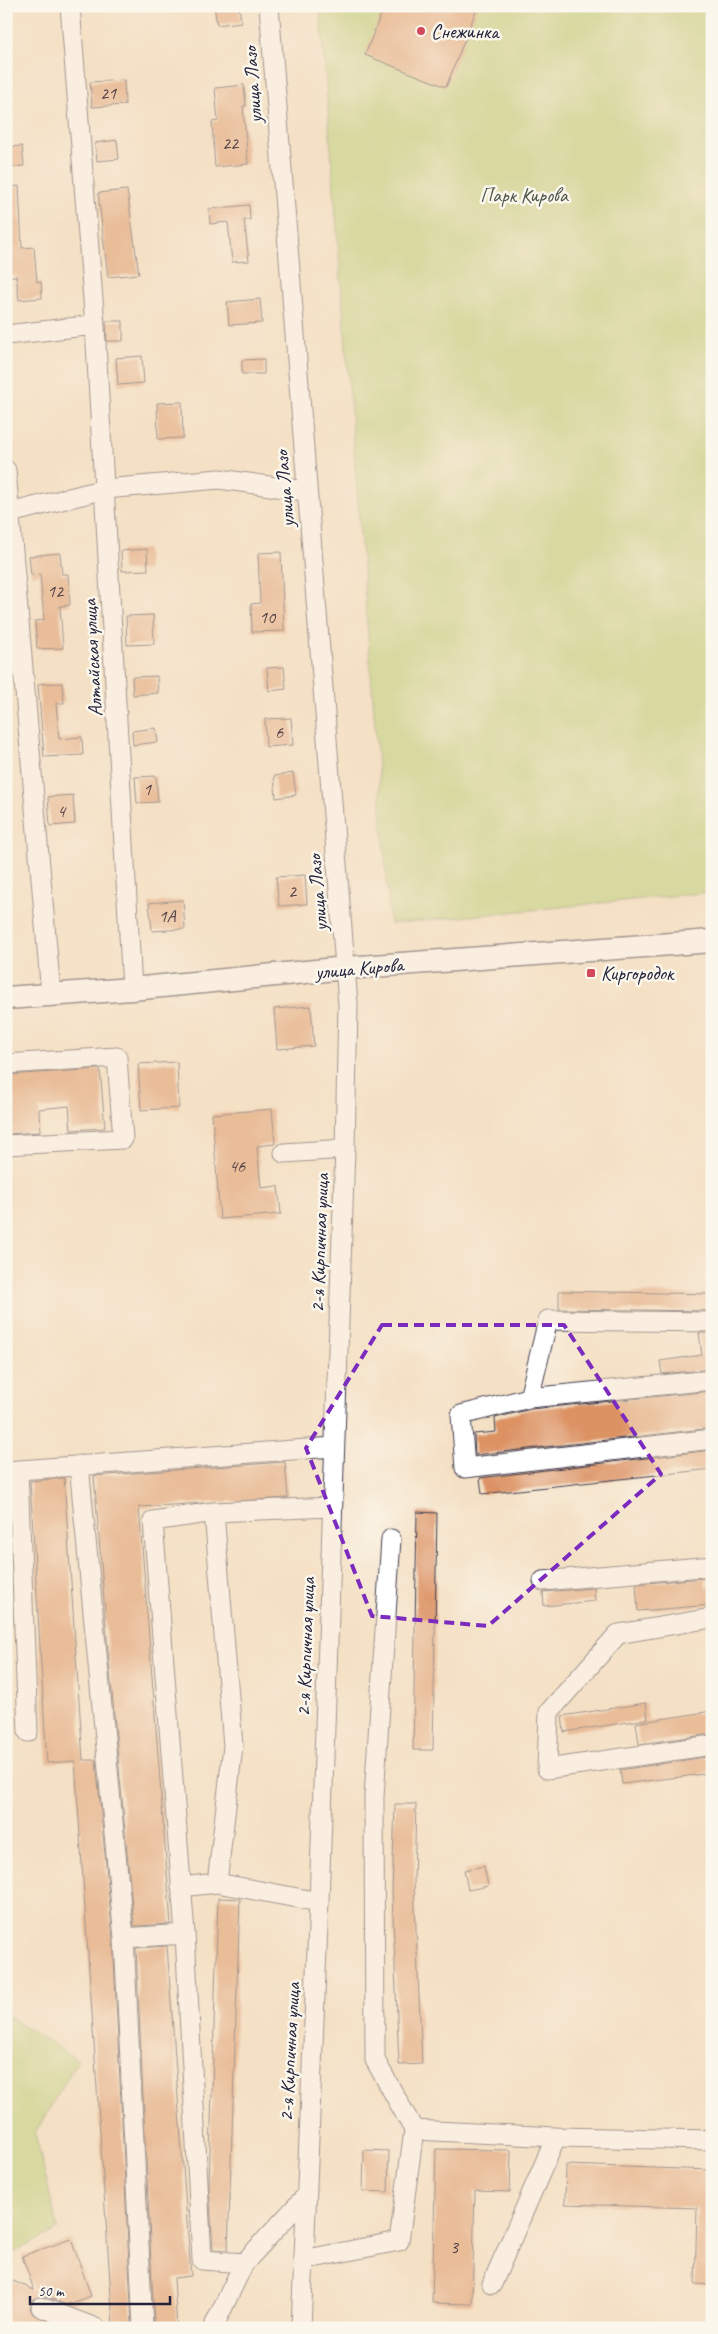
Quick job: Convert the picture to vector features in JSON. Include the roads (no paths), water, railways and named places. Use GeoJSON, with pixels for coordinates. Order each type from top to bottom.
{"type":"FeatureCollection","features":[{"type":"Feature","properties":{"kind":"main road","name":"улица Кирова"},"geometry":{"type":"LineString","coordinates":[[6,998],[132,989],[346,968],[712,941]]}},
{"type":"Feature","properties":{"kind":"street","name":"Алтайская улица"},"geometry":{"type":"LineString","coordinates":[[70,6],[95,325],[132,989]]}},
{"type":"Feature","properties":{"kind":"street","name":"улица Лазо"},"geometry":{"type":"LineString","coordinates":[[269,6],[306,491],[346,968]]}},
{"type":"Feature","properties":{"kind":"street"},"geometry":{"type":"LineString","coordinates":[[6,335],[95,325]]}},
{"type":"Feature","properties":{"kind":"street"},"geometry":{"type":"LineString","coordinates":[[6,470],[8,514],[51,995]]}},
{"type":"Feature","properties":{"kind":"street"},"geometry":{"type":"LineString","coordinates":[[8,514],[105,489],[219,479],[306,491]]}},
{"type":"Feature","properties":{"kind":"street","name":"2-я Кирпичная улица"},"geometry":{"type":"LineString","coordinates":[[301,2328],[305,2197],[319,1902],[345,1149],[348,1004],[346,968]]}},
{"type":"Feature","properties":{"kind":"street"},"geometry":{"type":"LineString","coordinates":[[6,1064],[117,1057],[123,1139],[6,1145]]}},
{"type":"Feature","properties":{"kind":"street"},"geometry":{"type":"LineString","coordinates":[[284,1153],[345,1149]]}},
{"type":"Feature","properties":{"kind":"street"},"geometry":{"type":"LineString","coordinates":[[529,1398],[548,1320],[712,1322]]}},
{"type":"Feature","properties":{"kind":"street"},"geometry":{"type":"LineString","coordinates":[[712,1380],[529,1398],[462,1415],[465,1468],[712,1439]]}},
{"type":"Feature","properties":{"kind":"street"},"geometry":{"type":"LineString","coordinates":[[28,1732],[12,1470],[334,1447]]}},
{"type":"Feature","properties":{"kind":"street"},"geometry":{"type":"LineString","coordinates":[[79,1465],[124,1938],[143,2328]]}},
{"type":"Feature","properties":{"kind":"street"},"geometry":{"type":"LineString","coordinates":[[244,2263],[202,2260],[185,1934],[153,1521],[214,1512],[332,1506]]}},
{"type":"Feature","properties":{"kind":"street"},"geometry":{"type":"LineString","coordinates":[[214,1512],[233,1746],[218,1883]]}},
{"type":"Feature","properties":{"kind":"street"},"geometry":{"type":"LineString","coordinates":[[303,2260],[399,2241],[414,2130],[375,2060],[374,1797],[391,1538]]}},
{"type":"Feature","properties":{"kind":"street"},"geometry":{"type":"LineString","coordinates":[[543,1581],[712,1566]]}},
{"type":"Feature","properties":{"kind":"street"},"geometry":{"type":"LineString","coordinates":[[712,1618],[618,1634],[549,1712],[547,1769],[712,1745]]}},
{"type":"Feature","properties":{"kind":"street"},"geometry":{"type":"LineString","coordinates":[[181,1887],[218,1883],[319,1902]]}},
{"type":"Feature","properties":{"kind":"street"},"geometry":{"type":"LineString","coordinates":[[124,1938],[185,1934]]}},
{"type":"Feature","properties":{"kind":"street"},"geometry":{"type":"LineString","coordinates":[[414,2130],[556,2137],[712,2140]]}},
{"type":"Feature","properties":{"kind":"street"},"geometry":{"type":"LineString","coordinates":[[492,2284],[556,2137]]}},
{"type":"Feature","properties":{"kind":"street"},"geometry":{"type":"LineString","coordinates":[[213,2328],[244,2263],[305,2197]]}},
{"type":"Feature","properties":{"kind":"street"},"geometry":{"type":"LineString","coordinates":[[41,2307],[96,2328]]}},
{"type":"Feature","properties":{"kind":"place","name":"Снежинка"},"geometry":{"type":"Point","coordinates":[421,31]}},
{"type":"Feature","properties":{"kind":"place","name":"Киргородок"},"geometry":{"type":"Point","coordinates":[591,973]}},
{"type":"Feature","properties":{"kind":"park label","name":"Парк Кирова"},"geometry":{"type":"Point","coordinates":[524,195]}}]}
